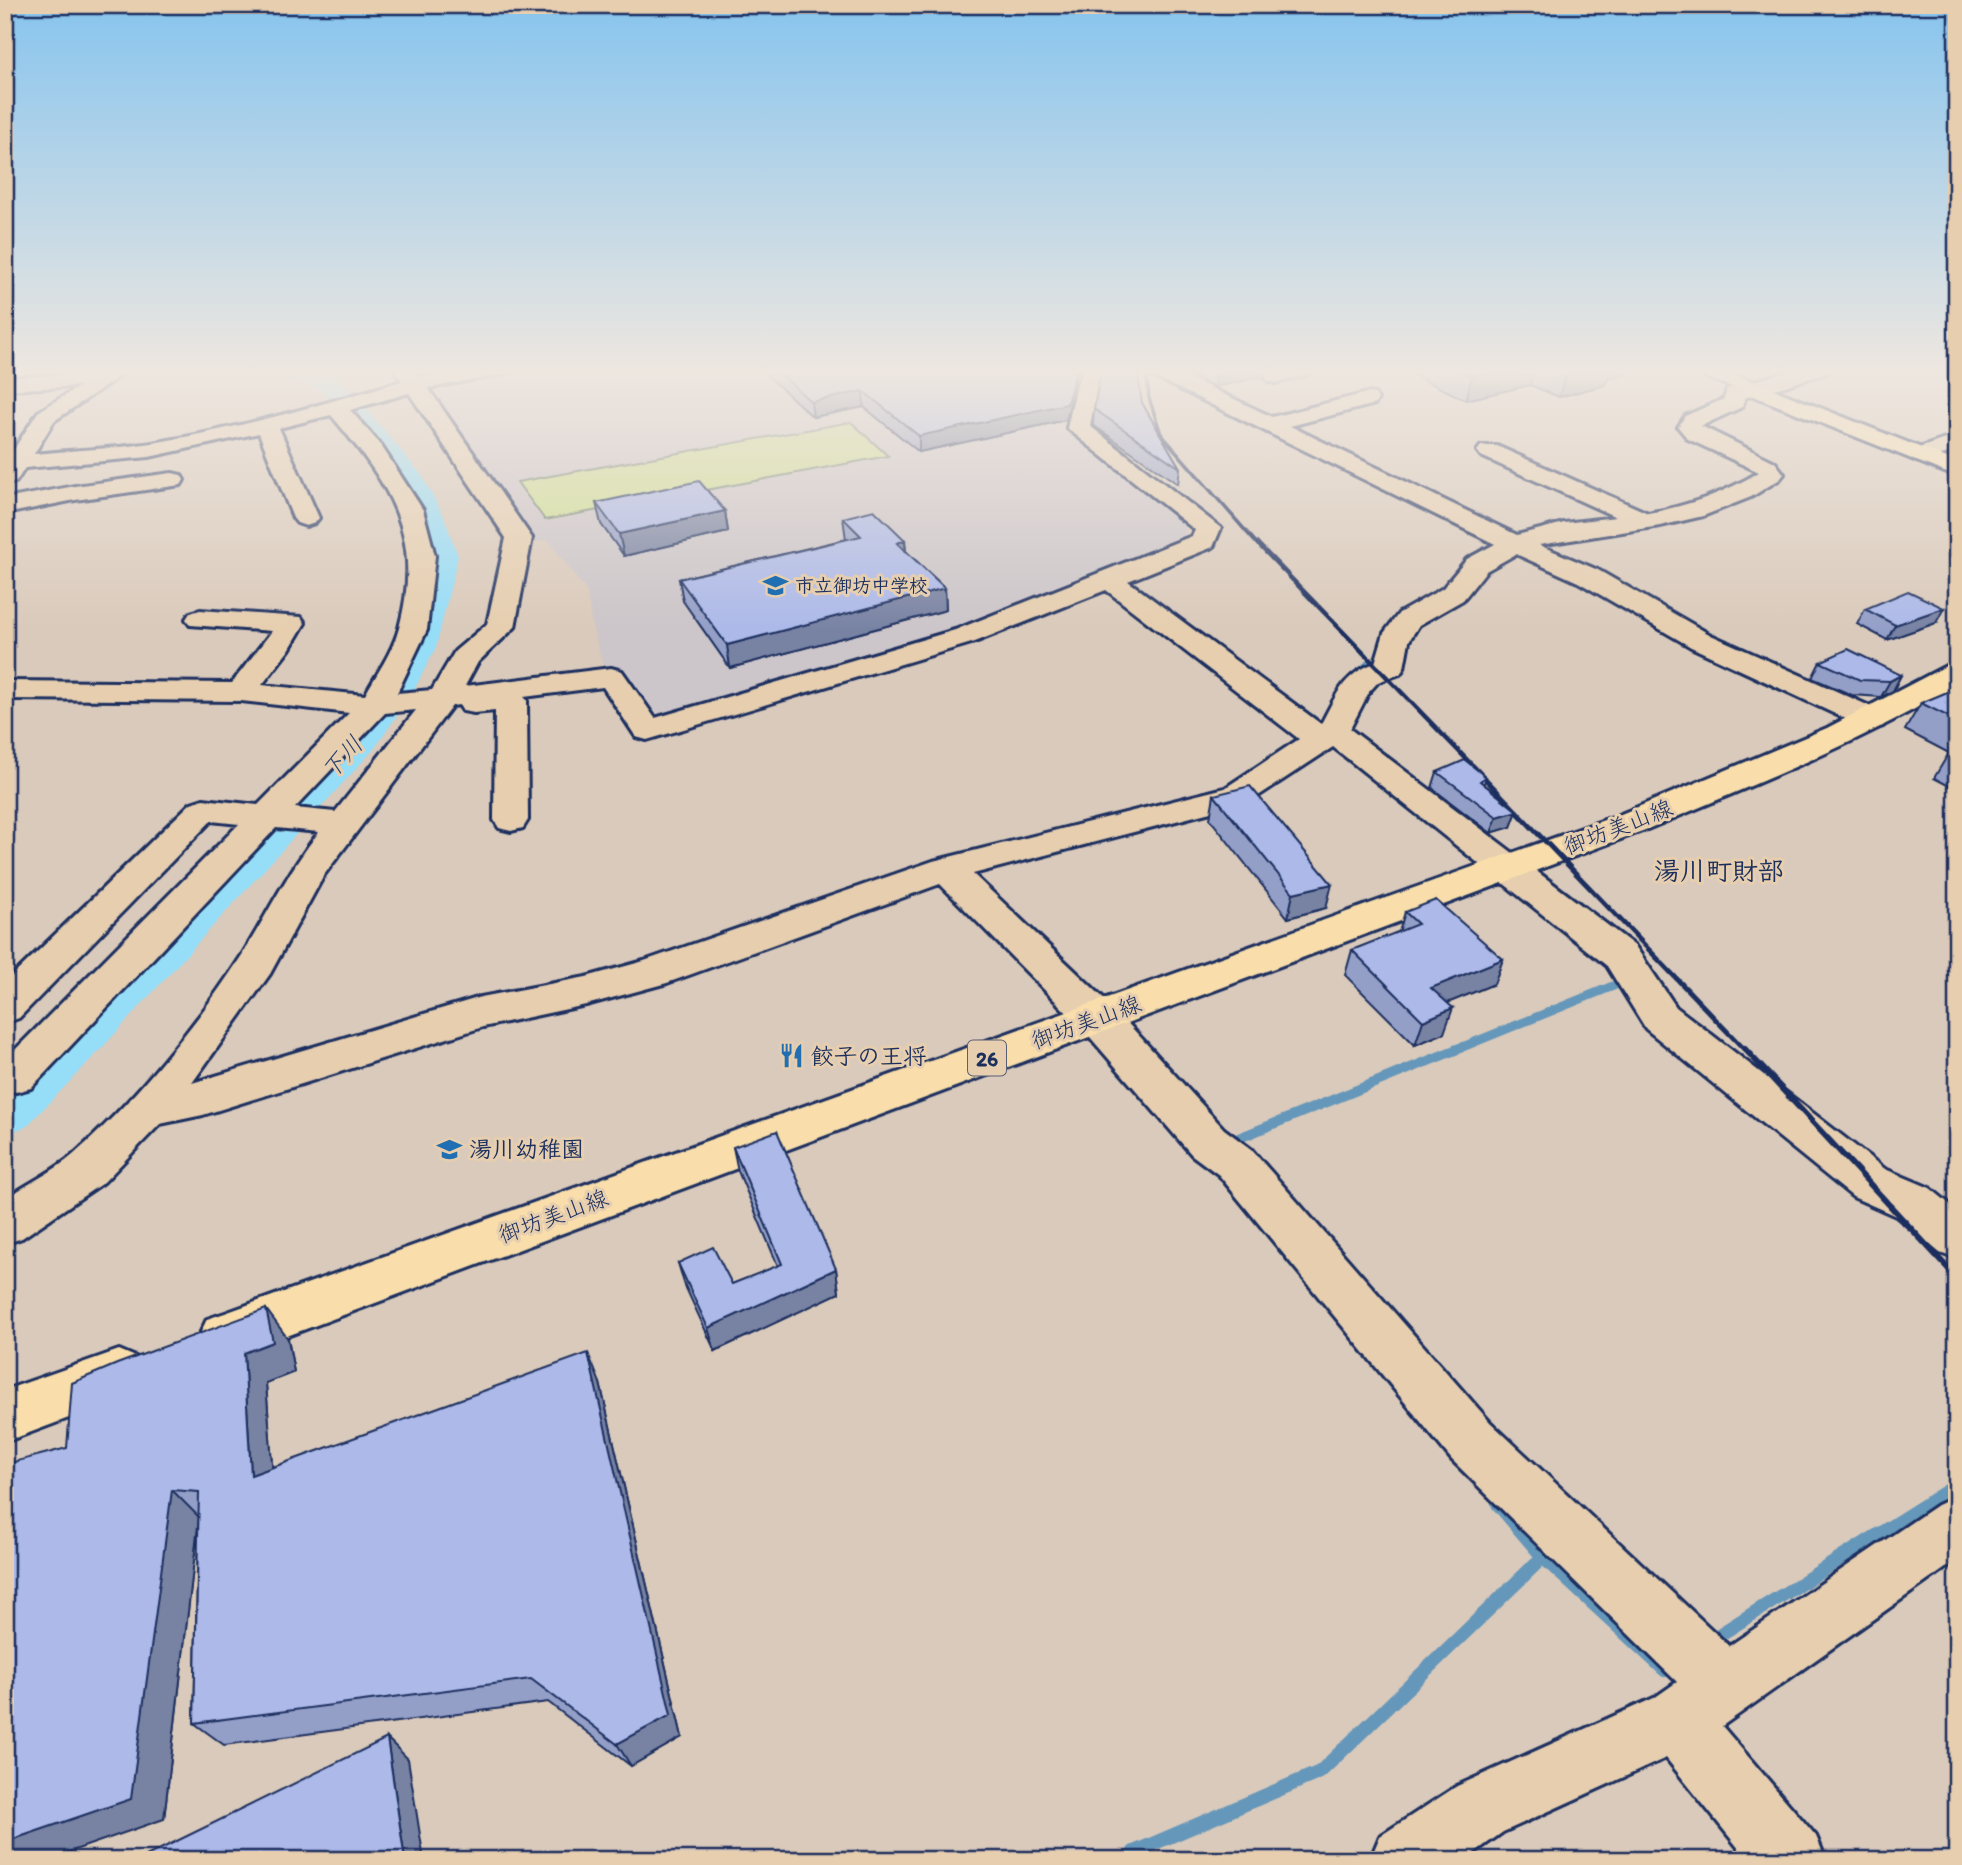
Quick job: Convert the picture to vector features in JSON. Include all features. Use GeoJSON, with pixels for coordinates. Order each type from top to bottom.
{"type":"FeatureCollection","features":[{"type":"Feature","properties":{"kind":"main road"},"geometry":{"type":"LineString","coordinates":[[1922,456],[1957,470]]}},
{"type":"Feature","properties":{"kind":"main road","name":"御坊美山線"},"geometry":{"type":"LineString","coordinates":[[187,1350],[1633,822],[1801,753],[1872,719],[1957,672]]}},
{"type":"Feature","properties":{"kind":"main road"},"geometry":{"type":"LineString","coordinates":[[5,1416],[148,1364]]}},
{"type":"Feature","properties":{"kind":"street"},"geometry":{"type":"LineString","coordinates":[[5,482],[23,456]]}},
{"type":"Feature","properties":{"kind":"street"},"geometry":{"type":"LineString","coordinates":[[19,462],[88,456]]}},
{"type":"Feature","properties":{"kind":"street"},"geometry":{"type":"LineString","coordinates":[[280,456],[306,518]]}},
{"type":"Feature","properties":{"kind":"street"},"geometry":{"type":"LineString","coordinates":[[16,1076],[376,704],[413,630],[422,556],[410,510],[376,456]]}},
{"type":"Feature","properties":{"kind":"street"},"geometry":{"type":"LineString","coordinates":[[5,1224],[88,1169],[146,1110],[202,1040],[256,964],[308,870],[438,702],[466,657],[500,627],[519,538],[464,456]]}},
{"type":"Feature","properties":{"kind":"street"},"geometry":{"type":"LineString","coordinates":[[438,702],[611,677],[647,730],[965,636],[1204,541],[1208,528],[1114,456]]}},
{"type":"Feature","properties":{"kind":"street"},"geometry":{"type":"LineString","coordinates":[[1337,456],[1516,544],[1588,576],[1701,641],[1872,719]]}},
{"type":"Feature","properties":{"kind":"street"},"geometry":{"type":"LineString","coordinates":[[1500,456],[1646,521]]}},
{"type":"Feature","properties":{"kind":"street"},"geometry":{"type":"LineString","coordinates":[[146,1110],[203,1098],[481,1012],[586,991],[653,973],[946,869],[1237,795],[1327,735],[1356,688],[1367,677],[1389,668],[1390,651],[1400,625],[1420,610],[1455,594],[1474,567],[1516,544],[1567,530],[1646,521],[1708,507],[1772,474],[1767,467],[1743,456]]}},
{"type":"Feature","properties":{"kind":"street"},"geometry":{"type":"LineString","coordinates":[[5,507],[75,493],[172,480]]}},
{"type":"Feature","properties":{"kind":"street"},"geometry":{"type":"LineString","coordinates":[[1110,580],[1511,867],[1621,956],[1661,1018],[1869,1183],[1913,1202],[1957,1238]]}},
{"type":"Feature","properties":{"kind":"street"},"geometry":{"type":"LineString","coordinates":[[200,619],[291,623],[279,644],[241,692]]}},
{"type":"Feature","properties":{"kind":"street"},"geometry":{"type":"LineString","coordinates":[[5,690],[241,692],[376,704],[511,700],[511,820]]}},
{"type":"Feature","properties":{"kind":"street"},"geometry":{"type":"LineString","coordinates":[[5,1008],[203,810],[343,824]]}},
{"type":"Feature","properties":{"kind":"street"},"geometry":{"type":"LineString","coordinates":[[946,869],[1098,1017],[1208,1142],[1235,1162],[1471,1441],[1701,1703],[1792,1860]]}},
{"type":"Feature","properties":{"kind":"street"},"geometry":{"type":"LineString","coordinates":[[1404,1860],[1480,1809],[1701,1703],[1957,1525]]}},
{"type":"Feature","properties":{"kind":"shaded area"},"geometry":{"type":"Polygon","coordinates":[[[472,456],[1106,456],[1187,522],[1185,535],[1104,577],[964,633],[648,726],[605,672],[591,622],[587,592],[548,540],[530,543],[472,456]]]}},
{"type":"Feature","properties":{"kind":"green space"},"geometry":{"type":"Polygon","coordinates":[[[662,456],[888,456],[545,520],[517,482],[662,456]]]}},
{"type":"Feature","properties":{"kind":"building"},"geometry":{"type":"Polygon","coordinates":[[[1163,456],[1173,456],[1180,468],[1163,456]]]}},
{"type":"Feature","properties":{"kind":"building"},"geometry":{"type":"Polygon","coordinates":[[[699,481],[725,511],[619,534],[596,503],[699,481]]]}},
{"type":"Feature","properties":{"kind":"building"},"geometry":{"type":"Polygon","coordinates":[[[874,510],[905,540],[897,543],[945,588],[727,645],[679,579],[861,536],[843,518],[874,510]]]}},
{"type":"Feature","properties":{"kind":"building"},"geometry":{"type":"Polygon","coordinates":[[[1908,591],[1944,608],[1895,625],[1865,609],[1908,591]]]}},
{"type":"Feature","properties":{"kind":"building"},"geometry":{"type":"Polygon","coordinates":[[[1848,649],[1901,675],[1890,681],[1860,680],[1820,662],[1848,649]]]}},
{"type":"Feature","properties":{"kind":"building"},"geometry":{"type":"Polygon","coordinates":[[[1957,688],[1957,721],[1921,703],[1957,688]]]}},
{"type":"Feature","properties":{"kind":"building"},"geometry":{"type":"Polygon","coordinates":[[[1465,760],[1486,777],[1480,781],[1517,811],[1497,817],[1437,772],[1465,760]]]}},
{"type":"Feature","properties":{"kind":"building"},"geometry":{"type":"Polygon","coordinates":[[[1250,786],[1332,884],[1293,893],[1214,795],[1250,786]]]}},
{"type":"Feature","properties":{"kind":"building"},"geometry":{"type":"Polygon","coordinates":[[[1436,900],[1503,959],[1431,988],[1453,1008],[1423,1021],[1352,950],[1418,924],[1405,912],[1436,900]]]}},
{"type":"Feature","properties":{"kind":"building"},"geometry":{"type":"Polygon","coordinates":[[[777,1131],[836,1269],[708,1328],[678,1263],[713,1247],[732,1284],[782,1264],[733,1147],[777,1131]]]}},
{"type":"Feature","properties":{"kind":"building"},"geometry":{"type":"Polygon","coordinates":[[[266,1309],[273,1342],[244,1353],[251,1475],[588,1353],[671,1715],[617,1744],[531,1679],[194,1723],[199,1492],[172,1490],[131,1799],[5,1842],[6,1464],[67,1448],[72,1383],[266,1309]]]}},
{"type":"Feature","properties":{"kind":"building"},"geometry":{"type":"Polygon","coordinates":[[[387,1738],[405,1860],[138,1860],[387,1738]]]}},
{"type":"Feature","properties":{"kind":"waterway","name":"下川"},"geometry":{"type":"LineString","coordinates":[[5,1111],[83,1034],[359,740],[392,694],[417,647],[441,556],[427,517],[406,476],[390,456]]}},
{"type":"Feature","properties":{"kind":"waterway"},"geometry":{"type":"LineString","coordinates":[[1357,674],[1369,663]]}},
{"type":"Feature","properties":{"kind":"waterway"},"geometry":{"type":"LineString","coordinates":[[1455,1050],[1618,984],[1615,974]]}},
{"type":"Feature","properties":{"kind":"waterway"},"geometry":{"type":"LineString","coordinates":[[1234,1140],[1460,1048]]}},
{"type":"Feature","properties":{"kind":"waterway"},"geometry":{"type":"LineString","coordinates":[[1708,1642],[1957,1485]]}},
{"type":"Feature","properties":{"kind":"waterway"},"geometry":{"type":"LineString","coordinates":[[1498,1504],[1543,1557]]}},
{"type":"Feature","properties":{"kind":"waterway"},"geometry":{"type":"LineString","coordinates":[[1135,1860],[1134,1852],[1320,1772],[1543,1557]]}},
{"type":"Feature","properties":{"kind":"waterway"},"geometry":{"type":"LineString","coordinates":[[1543,1557],[1665,1670],[1673,1665]]}},
{"type":"Feature","properties":{"kind":"railway"},"geometry":{"type":"LineString","coordinates":[[1180,456],[1258,545]]}},
{"type":"Feature","properties":{"kind":"railway"},"geometry":{"type":"LineString","coordinates":[[1257,543],[1474,767]]}},
{"type":"Feature","properties":{"kind":"railway"},"geometry":{"type":"LineString","coordinates":[[1473,766],[1745,1050]]}},
{"type":"Feature","properties":{"kind":"railway"},"geometry":{"type":"LineString","coordinates":[[1744,1048],[1957,1278]]}},
{"type":"Feature","properties":{"kind":"place","name":"市立御坊中学校"},"geometry":{"type":"Point","coordinates":[775,585]}},
{"type":"Feature","properties":{"kind":"place","name":"餃子の王将"},"geometry":{"type":"Point","coordinates":[791,1056]}},
{"type":"Feature","properties":{"kind":"place","name":"湯川幼稚園"},"geometry":{"type":"Point","coordinates":[449,1149]}},
{"type":"Feature","properties":{"kind":"district","name":"湯川町財部"},"geometry":{"type":"Point","coordinates":[1719,871]}}]}
